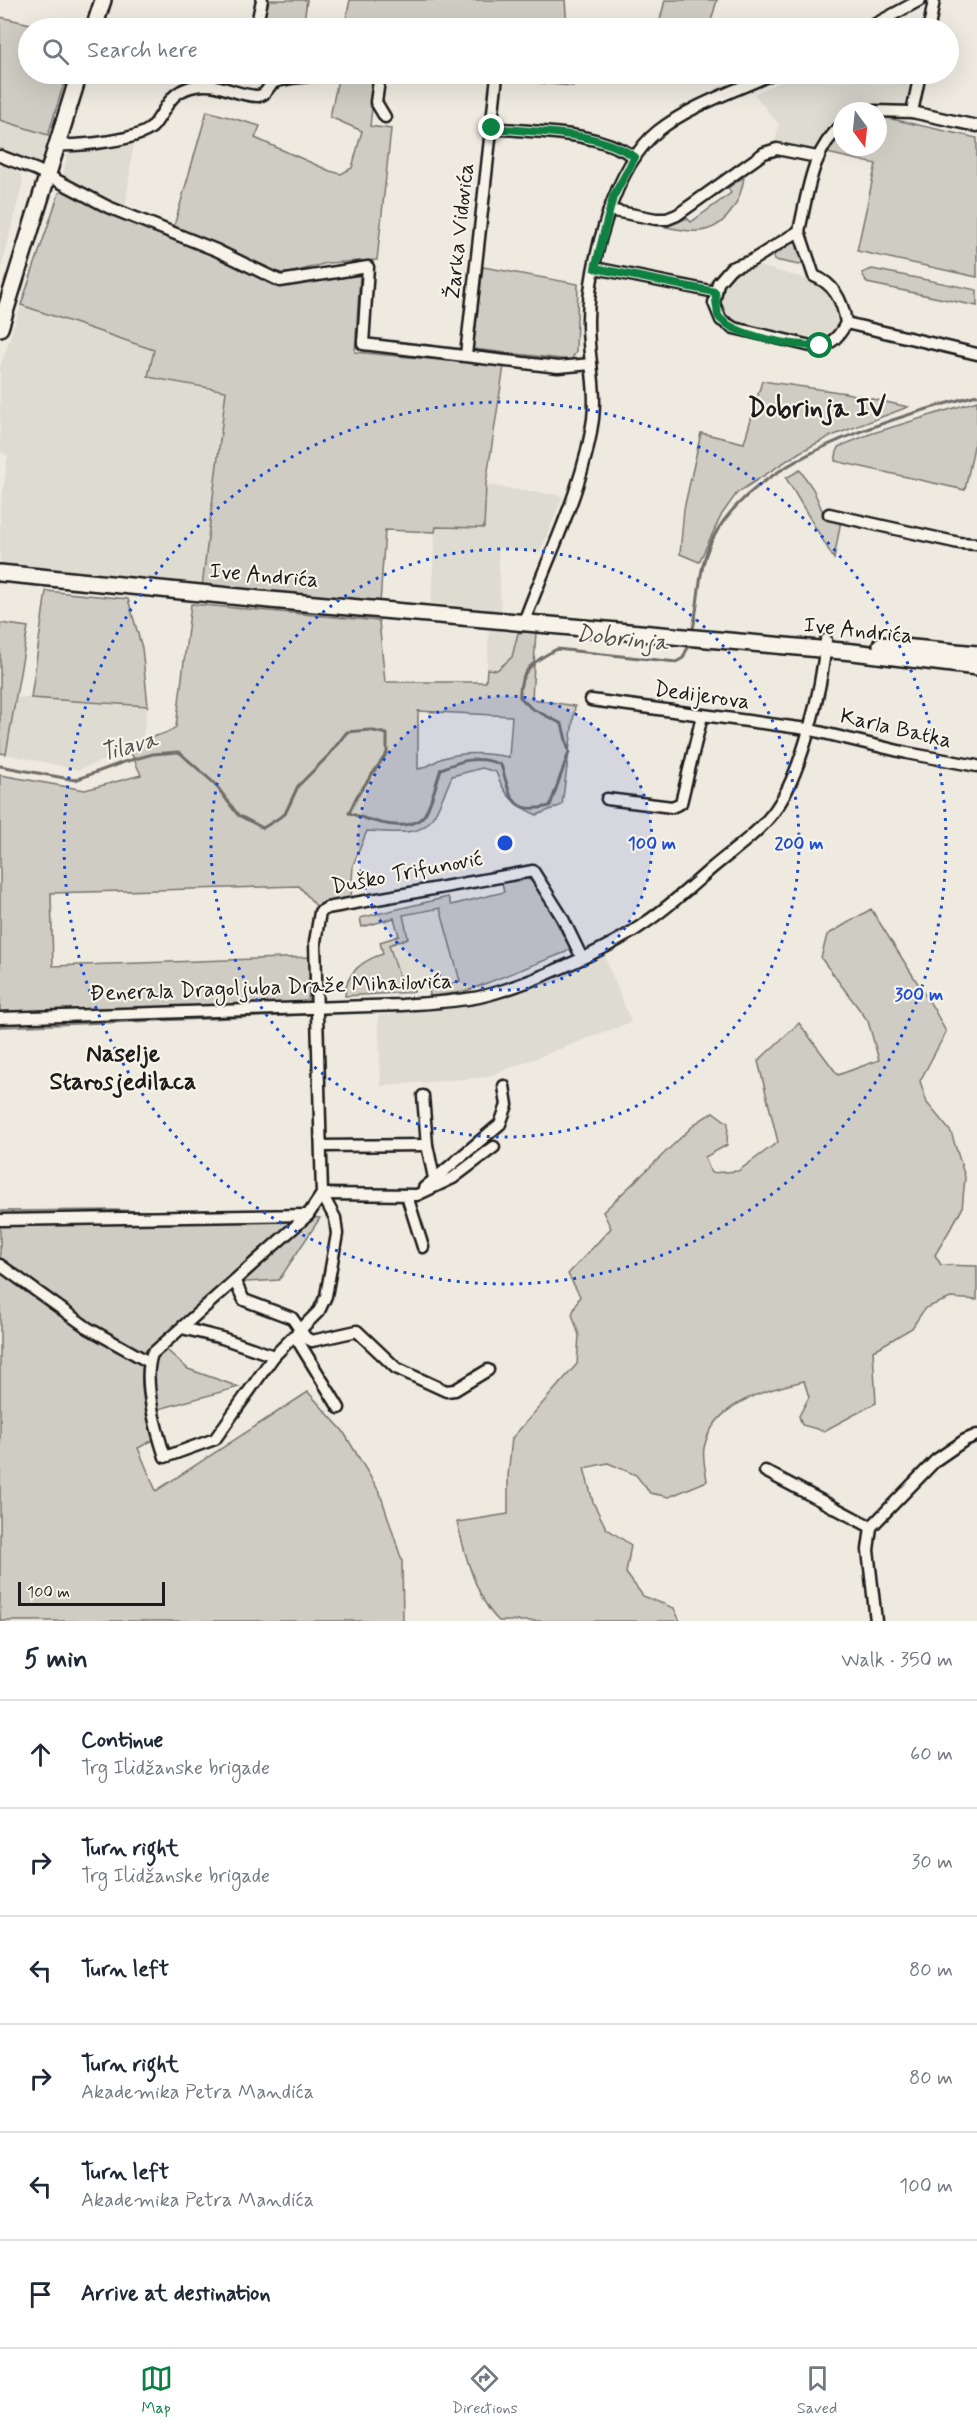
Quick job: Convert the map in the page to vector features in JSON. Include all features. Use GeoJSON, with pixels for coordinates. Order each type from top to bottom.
{"type":"FeatureCollection","features":[{"type":"Feature","properties":{"kind":"main road"},"geometry":{"type":"LineString","coordinates":[[97,18],[103,0]]}},
{"type":"Feature","properties":{"kind":"main road"},"geometry":{"type":"LineString","coordinates":[[0,328],[49,177],[56,145],[76,84]]}},
{"type":"Feature","properties":{"kind":"main road","name":"Ive Andrića"},"geometry":{"type":"LineString","coordinates":[[0,573],[706,639],[977,654]]}},
{"type":"Feature","properties":{"kind":"main road","name":"Ive Andrića"},"geometry":{"type":"LineString","coordinates":[[826,645],[977,667]]}},
{"type":"Feature","properties":{"kind":"street"},"geometry":{"type":"LineString","coordinates":[[258,18],[262,0]]}},
{"type":"Feature","properties":{"kind":"street"},"geometry":{"type":"LineString","coordinates":[[887,18],[920,0]]}},
{"type":"Feature","properties":{"kind":"street"},"geometry":{"type":"LineString","coordinates":[[931,18],[934,0]]}},
{"type":"Feature","properties":{"kind":"street"},"geometry":{"type":"LineString","coordinates":[[56,145],[79,146],[142,132],[154,125],[172,96],[190,87],[214,84],[258,96],[265,93],[273,84]]}},
{"type":"Feature","properties":{"kind":"street"},"geometry":{"type":"LineString","coordinates":[[379,84],[376,102],[385,117]]}},
{"type":"Feature","properties":{"kind":"street","name":"Žarka Vidovića"},"geometry":{"type":"LineString","coordinates":[[466,355],[496,84]]}},
{"type":"Feature","properties":{"kind":"street"},"geometry":{"type":"LineString","coordinates":[[524,621],[573,491],[588,441],[593,406],[588,317],[595,268],[613,197],[635,157],[656,133],[670,122],[751,84]]}},
{"type":"Feature","properties":{"kind":"street"},"geometry":{"type":"LineString","coordinates":[[912,112],[918,84]]}},
{"type":"Feature","properties":{"kind":"street"},"geometry":{"type":"LineString","coordinates":[[887,111],[912,112],[977,126]]}},
{"type":"Feature","properties":{"kind":"street"},"geometry":{"type":"LineString","coordinates":[[492,128],[598,140],[615,145],[635,157]]}},
{"type":"Feature","properties":{"kind":"street"},"geometry":{"type":"LineString","coordinates":[[799,231],[751,261],[731,268],[718,283],[715,292],[715,310],[721,320],[734,328],[761,337],[820,346],[837,338],[846,323],[844,311],[835,292],[826,281],[814,276],[799,231],[817,157],[826,140],[833,133]]}},
{"type":"Feature","properties":{"kind":"street"},"geometry":{"type":"LineString","coordinates":[[609,210],[667,219],[677,215],[764,153],[777,149],[817,157]]}},
{"type":"Feature","properties":{"kind":"street"},"geometry":{"type":"LineString","coordinates":[[0,156],[49,177],[108,207],[216,250],[280,281],[368,267],[363,344],[558,367],[591,364]]}},
{"type":"Feature","properties":{"kind":"street"},"geometry":{"type":"LineString","coordinates":[[595,268],[715,292]]}},
{"type":"Feature","properties":{"kind":"street"},"geometry":{"type":"LineString","coordinates":[[846,323],[977,354]]}},
{"type":"Feature","properties":{"kind":"street"},"geometry":{"type":"LineString","coordinates":[[829,514],[959,543],[977,544]]}},
{"type":"Feature","properties":{"kind":"street","name":"Đenerala Dragoljuba Draže Mihailovića"},"geometry":{"type":"LineString","coordinates":[[0,1018],[402,1005],[477,997],[524,982],[581,956],[652,918],[772,813],[795,771],[826,645]]}},
{"type":"Feature","properties":{"kind":"street","name":"Dedijerova"},"geometry":{"type":"LineString","coordinates":[[591,700],[807,729]]}},
{"type":"Feature","properties":{"kind":"street"},"geometry":{"type":"LineString","coordinates":[[607,799],[672,807],[681,803],[702,716]]}},
{"type":"Feature","properties":{"kind":"street","name":"Karla Batka"},"geometry":{"type":"LineString","coordinates":[[807,729],[907,753],[977,766]]}},
{"type":"Feature","properties":{"kind":"street","name":"Duško Trifunović"},"geometry":{"type":"LineString","coordinates":[[317,1007],[317,920],[320,912],[327,908],[533,870],[562,917],[581,956]]}},
{"type":"Feature","properties":{"kind":"street"},"geometry":{"type":"LineString","coordinates":[[317,1007],[322,1194],[335,1218],[337,1234],[326,1296],[319,1311],[274,1356],[215,1439],[165,1457],[154,1423],[149,1362],[152,1353],[308,1215],[322,1194]]}},
{"type":"Feature","properties":{"kind":"street"},"geometry":{"type":"LineString","coordinates":[[412,1196],[500,1124],[507,1105],[504,1086]]}},
{"type":"Feature","properties":{"kind":"street"},"geometry":{"type":"LineString","coordinates":[[423,1096],[427,1144],[434,1178]]}},
{"type":"Feature","properties":{"kind":"street"},"geometry":{"type":"LineString","coordinates":[[322,1146],[427,1144]]}},
{"type":"Feature","properties":{"kind":"street"},"geometry":{"type":"LineString","coordinates":[[322,1194],[412,1196],[453,1178],[494,1147]]}},
{"type":"Feature","properties":{"kind":"street"},"geometry":{"type":"LineString","coordinates":[[412,1196],[423,1247]]}},
{"type":"Feature","properties":{"kind":"street"},"geometry":{"type":"LineString","coordinates":[[0,1220],[308,1215]]}},
{"type":"Feature","properties":{"kind":"street"},"geometry":{"type":"LineString","coordinates":[[0,1265],[88,1328],[149,1362]]}},
{"type":"Feature","properties":{"kind":"street"},"geometry":{"type":"LineString","coordinates":[[236,1281],[244,1300],[292,1318],[299,1330],[312,1341],[357,1331],[396,1368],[446,1391],[455,1390],[488,1370]]}},
{"type":"Feature","properties":{"kind":"street"},"geometry":{"type":"LineString","coordinates":[[182,1328],[222,1338],[274,1356]]}},
{"type":"Feature","properties":{"kind":"street"},"geometry":{"type":"LineString","coordinates":[[299,1330],[298,1341],[339,1408]]}},
{"type":"Feature","properties":{"kind":"street"},"geometry":{"type":"LineString","coordinates":[[876,1621],[869,1558],[871,1527],[936,1460],[965,1440],[977,1435]]}},
{"type":"Feature","properties":{"kind":"street"},"geometry":{"type":"LineString","coordinates":[[765,1472],[871,1527]]}},
{"type":"Feature","properties":{"kind":"shaded area"},"geometry":{"type":"Polygon","coordinates":[[[268,0],[307,0],[304,18],[264,18],[268,0]]]}},
{"type":"Feature","properties":{"kind":"shaded area"},"geometry":{"type":"Polygon","coordinates":[[[350,0],[565,0],[566,18],[346,18],[350,0]]]}},
{"type":"Feature","properties":{"kind":"shaded area"},"geometry":{"type":"Polygon","coordinates":[[[665,0],[717,0],[712,18],[660,18],[665,0]]]}},
{"type":"Feature","properties":{"kind":"shaded area"},"geometry":{"type":"Polygon","coordinates":[[[0,17],[18,21],[18,84],[64,84],[48,135],[0,120],[0,17]]]}},
{"type":"Feature","properties":{"kind":"shaded area"},"geometry":{"type":"Polygon","coordinates":[[[337,84],[375,84],[370,126],[391,129],[377,260],[327,263],[290,273],[281,273],[174,226],[207,111],[260,126],[255,138],[341,174],[352,168],[362,131],[330,117],[337,84]]]}},
{"type":"Feature","properties":{"kind":"shaded area"},"geometry":{"type":"Polygon","coordinates":[[[776,84],[911,84],[906,105],[887,107],[887,102],[833,102],[833,131],[817,151],[775,142],[779,125],[754,94],[776,84]]]}},
{"type":"Feature","properties":{"kind":"shaded area"},"geometry":{"type":"Polygon","coordinates":[[[887,118],[977,138],[977,277],[857,251],[876,164],[840,156],[887,156],[887,118]]]}},
{"type":"Feature","properties":{"kind":"shaded area"},"geometry":{"type":"Polygon","coordinates":[[[0,120],[48,135],[41,161],[37,163],[0,150],[0,120]]]}},
{"type":"Feature","properties":{"kind":"shaded area"},"geometry":{"type":"Polygon","coordinates":[[[134,140],[125,209],[62,179],[68,151],[134,140]]]}},
{"type":"Feature","properties":{"kind":"shaded area"},"geometry":{"type":"Polygon","coordinates":[[[833,141],[833,154],[827,153],[829,144],[833,141]]]}},
{"type":"Feature","properties":{"kind":"shaded area"},"geometry":{"type":"Polygon","coordinates":[[[0,164],[20,173],[23,182],[0,272],[0,164]]]}},
{"type":"Feature","properties":{"kind":"shaded area"},"geometry":{"type":"Polygon","coordinates":[[[744,177],[736,204],[717,225],[695,231],[666,227],[687,218],[691,222],[731,193],[728,188],[744,177]]]}},
{"type":"Feature","properties":{"kind":"shaded area"},"geometry":{"type":"Polygon","coordinates":[[[63,190],[149,230],[226,258],[273,284],[296,284],[360,275],[355,352],[504,366],[486,484],[484,528],[436,527],[435,532],[385,530],[380,603],[202,587],[226,391],[148,377],[154,350],[21,305],[59,193],[63,190]]]}},
{"type":"Feature","properties":{"kind":"shaded area"},"geometry":{"type":"Polygon","coordinates":[[[796,238],[804,262],[799,265],[775,260],[773,253],[796,238]]]}},
{"type":"Feature","properties":{"kind":"shaded area"},"geometry":{"type":"Polygon","coordinates":[[[751,264],[825,284],[835,293],[842,324],[824,343],[745,330],[724,318],[719,300],[721,287],[732,271],[751,264]]]}},
{"type":"Feature","properties":{"kind":"shaded area"},"geometry":{"type":"Polygon","coordinates":[[[483,267],[578,284],[576,352],[571,360],[473,349],[483,267]]]}},
{"type":"Feature","properties":{"kind":"shaded area"},"geometry":{"type":"Polygon","coordinates":[[[872,269],[977,290],[977,306],[867,283],[862,273],[872,269]]]}},
{"type":"Feature","properties":{"kind":"shaded area"},"geometry":{"type":"Polygon","coordinates":[[[21,305],[154,350],[148,377],[227,391],[202,587],[0,564],[0,510],[8,455],[0,452],[0,367],[21,305]]]}},
{"type":"Feature","properties":{"kind":"shaded area"},"geometry":{"type":"Polygon","coordinates":[[[762,381],[846,393],[908,407],[829,437],[800,452],[737,493],[722,514],[699,562],[680,554],[684,509],[701,433],[744,443],[762,381]]]}},
{"type":"Feature","properties":{"kind":"shaded area"},"geometry":{"type":"Polygon","coordinates":[[[977,401],[977,432],[965,490],[835,461],[838,447],[870,434],[977,401]]]}},
{"type":"Feature","properties":{"kind":"shaded area"},"geometry":{"type":"Polygon","coordinates":[[[800,470],[813,489],[825,517],[841,520],[834,559],[786,478],[800,470]]]}},
{"type":"Feature","properties":{"kind":"shaded area"},"geometry":{"type":"Polygon","coordinates":[[[486,485],[563,496],[540,553],[498,548],[501,611],[431,603],[435,527],[484,528],[486,485]]]}},
{"type":"Feature","properties":{"kind":"shaded area"},"geometry":{"type":"Polygon","coordinates":[[[46,591],[128,599],[142,648],[148,706],[31,698],[46,591]]]}},
{"type":"Feature","properties":{"kind":"shaded area"},"geometry":{"type":"Polygon","coordinates":[[[191,604],[379,621],[385,682],[486,682],[487,669],[497,670],[512,657],[518,633],[536,631],[532,699],[575,706],[562,805],[537,815],[522,808],[511,799],[496,772],[482,768],[452,776],[431,820],[424,826],[404,832],[367,831],[353,865],[351,898],[316,906],[299,886],[51,893],[53,966],[311,957],[307,1015],[0,1027],[0,775],[85,790],[141,775],[129,748],[142,740],[164,734],[176,727],[191,604]],[[418,711],[418,769],[459,754],[509,757],[512,716],[418,711]]]}},
{"type":"Feature","properties":{"kind":"shaded area"},"geometry":{"type":"Polygon","coordinates":[[[0,623],[28,627],[6,754],[0,753],[0,623]]]}},
{"type":"Feature","properties":{"kind":"shaded area"},"geometry":{"type":"Polygon","coordinates":[[[489,630],[518,633],[512,657],[497,670],[487,669],[489,630]]]}},
{"type":"Feature","properties":{"kind":"shaded area"},"geometry":{"type":"Polygon","coordinates":[[[16,697],[148,706],[143,737],[124,752],[79,770],[6,754],[16,697]]]}},
{"type":"Feature","properties":{"kind":"shaded area"},"geometry":{"type":"Polygon","coordinates":[[[525,877],[536,884],[570,948],[566,952],[464,992],[430,996],[429,988],[460,981],[440,908],[403,915],[408,938],[389,945],[399,976],[412,983],[414,992],[345,996],[348,981],[356,969],[383,954],[380,942],[399,936],[394,918],[362,927],[360,918],[448,897],[451,905],[504,892],[502,883],[525,877]]]}},
{"type":"Feature","properties":{"kind":"shaded area"},"geometry":{"type":"Polygon","coordinates":[[[440,907],[570,948],[566,952],[414,992],[412,983],[399,976],[389,945],[408,937],[402,915],[440,907]]]}},
{"type":"Feature","properties":{"kind":"shaded area"},"geometry":{"type":"Polygon","coordinates":[[[871,909],[946,1032],[920,1081],[927,1103],[951,1132],[965,1177],[962,1209],[935,1255],[941,1265],[977,1266],[977,1300],[951,1298],[925,1308],[912,1328],[873,1351],[876,1403],[824,1431],[802,1425],[799,1416],[809,1397],[804,1381],[758,1394],[729,1409],[709,1433],[704,1448],[707,1481],[669,1497],[650,1493],[636,1475],[608,1463],[584,1468],[593,1502],[606,1528],[631,1545],[626,1573],[643,1596],[674,1608],[680,1621],[499,1621],[478,1589],[457,1522],[508,1514],[508,1476],[512,1438],[577,1364],[579,1335],[572,1314],[580,1296],[568,1274],[611,1228],[603,1212],[696,1123],[713,1112],[728,1123],[727,1145],[705,1157],[711,1173],[738,1171],[778,1142],[758,1061],[799,1023],[838,1075],[879,1060],[868,1021],[821,958],[827,935],[871,909]]]}},
{"type":"Feature","properties":{"kind":"shaded area"},"geometry":{"type":"Polygon","coordinates":[[[603,952],[631,1022],[486,1077],[381,1086],[378,1015],[494,1001],[603,952]]]}},
{"type":"Feature","properties":{"kind":"shaded area"},"geometry":{"type":"Polygon","coordinates":[[[115,1210],[320,1218],[279,1280],[229,1283],[159,1343],[188,1369],[239,1387],[148,1412],[155,1439],[138,1448],[156,1491],[308,1392],[343,1431],[380,1493],[402,1561],[403,1621],[0,1621],[0,1211],[115,1210]]]}},
{"type":"Feature","properties":{"kind":"waterway","name":"Dobrinja"},"geometry":{"type":"LineString","coordinates":[[692,633],[707,551],[732,511],[759,485],[792,463],[867,429],[906,415],[977,395]]}},
{"type":"Feature","properties":{"kind":"waterway","name":"Dobrinja"},"geometry":{"type":"LineString","coordinates":[[0,766],[75,780],[153,754],[179,752],[215,784],[238,815],[263,828],[285,814],[298,786],[328,756],[347,732],[369,730],[387,734],[387,753],[357,796],[349,813],[388,824],[399,825],[418,821],[425,814],[441,769],[456,763],[478,759],[501,765],[510,793],[519,805],[526,808],[550,806],[569,752],[562,724],[531,708],[520,697],[522,680],[530,667],[557,649],[676,662],[683,658],[690,642]]}},
{"type":"Feature","properties":{"kind":"district","name":"Dobrinja IV"},"geometry":{"type":"Point","coordinates":[817,409]}},
{"type":"Feature","properties":{"kind":"district","name":"Naselje Starosjedilaca"},"geometry":{"type":"Point","coordinates":[123,1068]}},
{"type":"Feature","properties":{"kind":"route"},"geometry":{"type":"LineString","coordinates":[[492,128],[598,140],[615,145],[635,157],[613,197],[595,268],[715,292],[714,303],[718,316],[734,328],[779,341],[820,346]]}},
{"type":"Feature","properties":{"kind":"water label","name":"Tilava"},"geometry":{"type":"Point","coordinates":[129,747]}}]}
